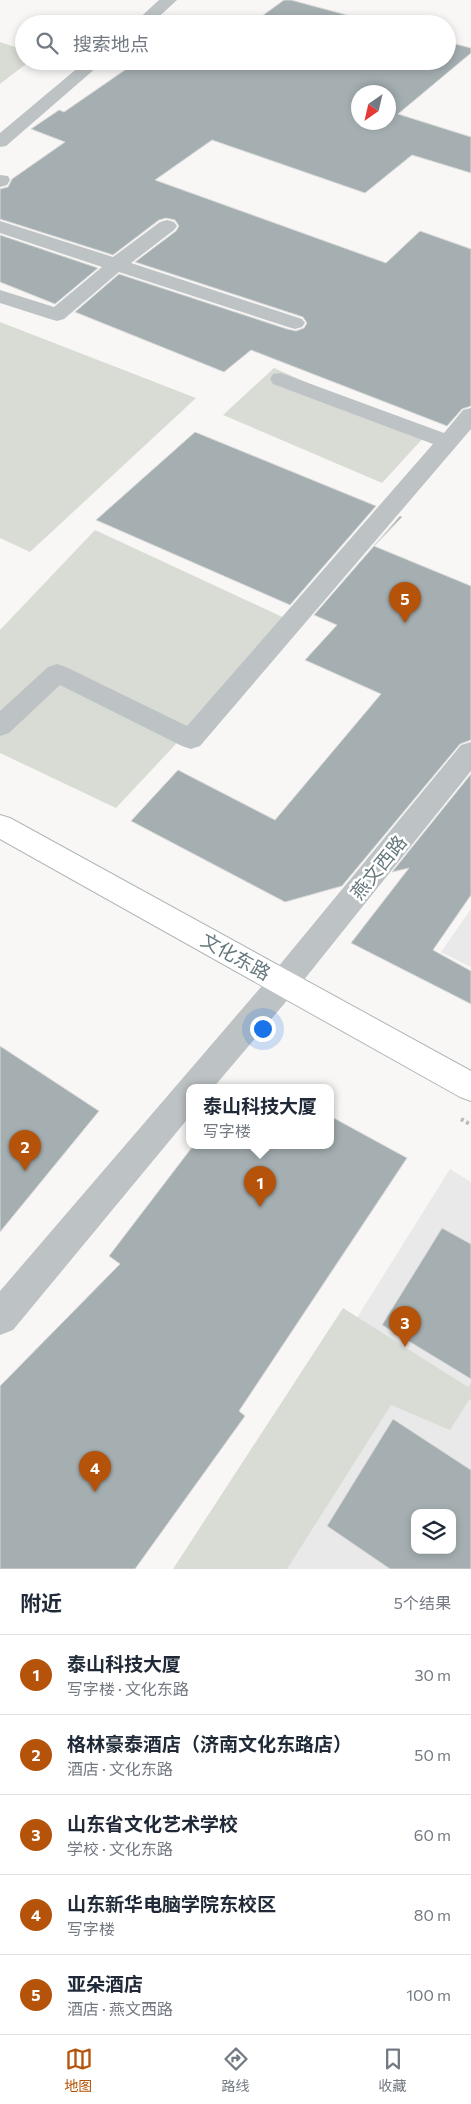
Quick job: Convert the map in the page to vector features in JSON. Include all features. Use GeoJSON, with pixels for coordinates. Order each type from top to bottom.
{"type":"FeatureCollection","features":[{"type":"Feature","properties":{"kind":"main road","name":"文化东路"},"geometry":{"type":"LineString","coordinates":[[0,826],[471,1087]]}},
{"type":"Feature","properties":{"kind":"street"},"geometry":{"type":"LineString","coordinates":[[152,15],[169,0]]}},
{"type":"Feature","properties":{"kind":"street"},"geometry":{"type":"LineString","coordinates":[[0,142],[85,70]]}},
{"type":"Feature","properties":{"kind":"street"},"geometry":{"type":"LineString","coordinates":[[0,296],[57,316],[116,265],[167,226]]}},
{"type":"Feature","properties":{"kind":"street"},"geometry":{"type":"LineString","coordinates":[[0,227],[295,324]]}},
{"type":"Feature","properties":{"kind":"street"},"geometry":{"type":"LineString","coordinates":[[281,379],[448,442]]}},
{"type":"Feature","properties":{"kind":"street"},"geometry":{"type":"LineString","coordinates":[[0,726],[57,673],[191,738],[471,415]]}},
{"type":"Feature","properties":{"kind":"street","name":"燕文西路"},"geometry":{"type":"LineString","coordinates":[[197,1084],[284,982],[471,752]]}},
{"type":"Feature","properties":{"kind":"street"},"geometry":{"type":"LineString","coordinates":[[0,1318],[186,1098]]}},
{"type":"Feature","properties":{"kind":"shaded area"},"geometry":{"type":"Polygon","coordinates":[[[0,42],[15,47],[15,70],[18,70],[0,84],[0,42]]]}},
{"type":"Feature","properties":{"kind":"shaded area"},"geometry":{"type":"Polygon","coordinates":[[[0,322],[196,398],[30,552],[0,538],[0,322]]]}},
{"type":"Feature","properties":{"kind":"shaded area"},"geometry":{"type":"Polygon","coordinates":[[[274,368],[426,435],[382,483],[223,415],[274,368]]]}},
{"type":"Feature","properties":{"kind":"shaded area"},"geometry":{"type":"Polygon","coordinates":[[[95,530],[291,621],[116,808],[0,753],[0,630],[95,530]]]}},
{"type":"Feature","properties":{"kind":"shaded area"},"geometry":{"type":"Polygon","coordinates":[[[471,909],[471,967],[441,952],[471,909]]]}},
{"type":"Feature","properties":{"kind":"shaded area"},"geometry":{"type":"Polygon","coordinates":[[[450,1169],[471,1182],[471,1569],[200,1569],[450,1169]]]}},
{"type":"Feature","properties":{"kind":"shaded area"},"geometry":{"type":"Polygon","coordinates":[[[343,1308],[468,1387],[471,1383],[471,1400],[469,1400],[450,1430],[391,1405],[287,1569],[173,1569],[343,1308]]]}},
{"type":"Feature","properties":{"kind":"building"},"geometry":{"type":"Polygon","coordinates":[[[284,0],[291,0],[347,15],[263,15],[284,0]]]}},
{"type":"Feature","properties":{"kind":"building"},"geometry":{"type":"Polygon","coordinates":[[[456,44],[471,48],[471,53],[456,66],[456,44]]]}},
{"type":"Feature","properties":{"kind":"building"},"geometry":{"type":"Polygon","coordinates":[[[125,70],[451,70],[398,114],[471,137],[471,173],[412,155],[365,193],[212,140],[155,180],[386,263],[420,231],[471,249],[471,406],[462,409],[447,426],[251,350],[224,372],[75,312],[119,274],[287,329],[296,331],[304,328],[307,323],[303,317],[135,262],[176,231],[179,226],[175,220],[166,218],[159,220],[113,255],[0,219],[0,189],[8,187],[12,179],[65,142],[31,129],[59,110],[64,112],[125,70]]]}},
{"type":"Feature","properties":{"kind":"building"},"geometry":{"type":"Polygon","coordinates":[[[0,235],[98,268],[55,304],[0,282],[0,235]]]}},
{"type":"Feature","properties":{"kind":"building"},"geometry":{"type":"Polygon","coordinates":[[[195,432],[376,506],[290,605],[96,520],[195,432]]]}},
{"type":"Feature","properties":{"kind":"building"},"geometry":{"type":"Polygon","coordinates":[[[400,516],[402,517],[374,546],[471,586],[471,740],[460,744],[342,886],[285,902],[131,821],[178,770],[275,820],[381,694],[305,660],[337,625],[314,615],[400,516]]]}},
{"type":"Feature","properties":{"kind":"building"},"geometry":{"type":"Polygon","coordinates":[[[471,774],[471,895],[433,950],[471,971],[471,1004],[351,943],[409,868],[392,872],[471,774]]]}},
{"type":"Feature","properties":{"kind":"building"},"geometry":{"type":"Polygon","coordinates":[[[0,1046],[99,1111],[0,1232],[0,1046]]]}},
{"type":"Feature","properties":{"kind":"building"},"geometry":{"type":"Polygon","coordinates":[[[334,1118],[407,1158],[239,1411],[245,1416],[135,1569],[0,1569],[0,1386],[120,1264],[109,1256],[191,1149],[334,1149],[334,1118]]]}},
{"type":"Feature","properties":{"kind":"building"},"geometry":{"type":"Polygon","coordinates":[[[442,1228],[471,1244],[471,1379],[382,1325],[442,1228]]]}},
{"type":"Feature","properties":{"kind":"building"},"geometry":{"type":"Polygon","coordinates":[[[393,1419],[471,1470],[471,1569],[390,1569],[327,1526],[393,1419]]]}},
{"type":"Feature","properties":{"kind":"place","name":"亚朵酒店"},"geometry":{"type":"Point","coordinates":[405,623]}},
{"type":"Feature","properties":{"kind":"place","name":"格林豪泰酒店（济南文化东路店）"},"geometry":{"type":"Point","coordinates":[25,1171]}},
{"type":"Feature","properties":{"kind":"place","name":"泰山科技大厦"},"geometry":{"type":"Point","coordinates":[260,1207]}},
{"type":"Feature","properties":{"kind":"place","name":"山东省文化艺术学校"},"geometry":{"type":"Point","coordinates":[405,1347]}},
{"type":"Feature","properties":{"kind":"place","name":"山东新华电脑学院东校区"},"geometry":{"type":"Point","coordinates":[95,1492]}}]}
